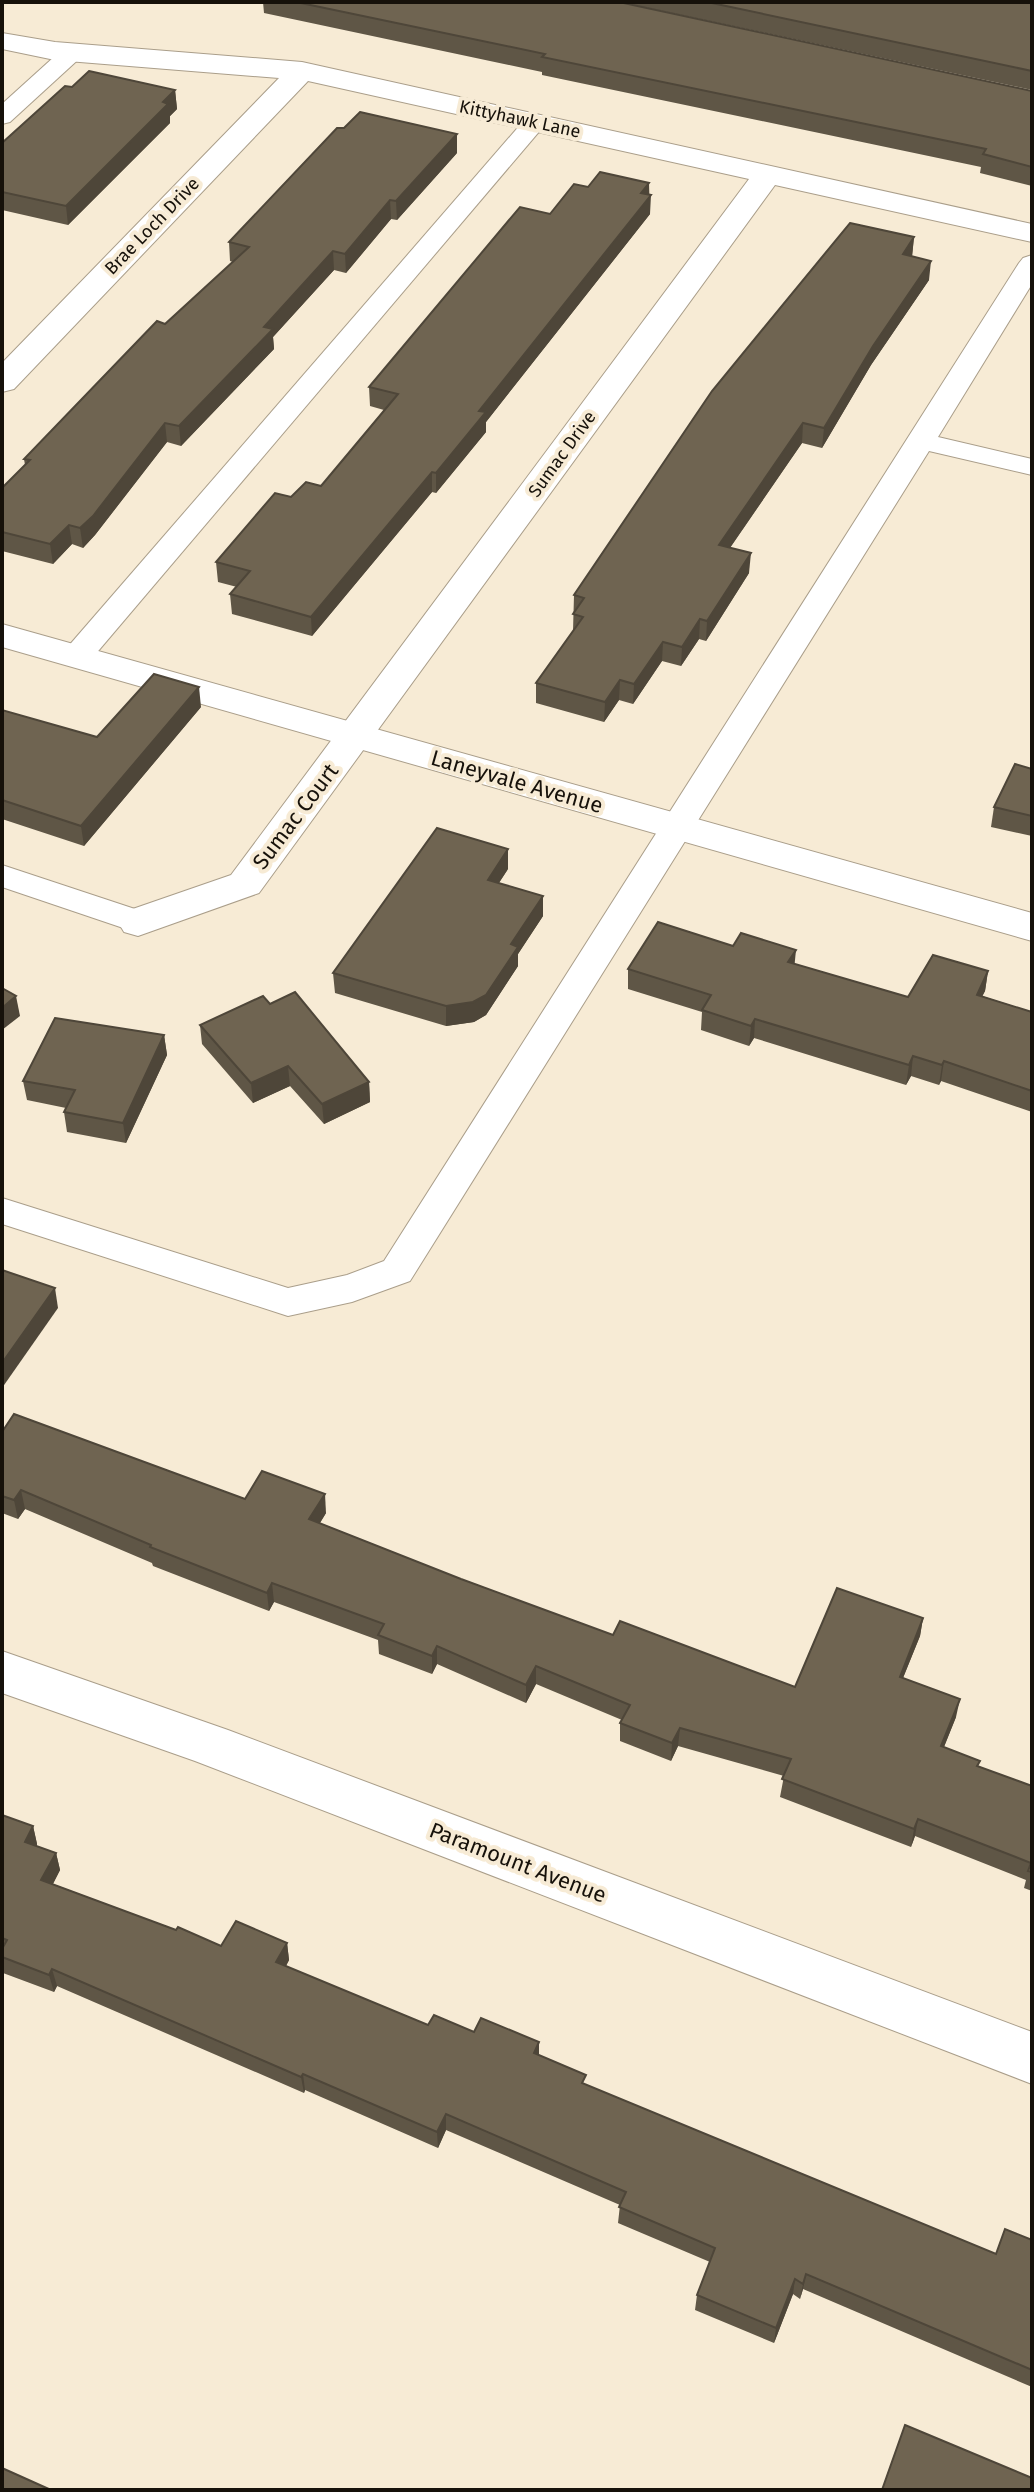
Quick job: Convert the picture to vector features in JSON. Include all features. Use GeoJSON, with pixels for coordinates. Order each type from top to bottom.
{"type":"FeatureCollection","features":[{"type":"Feature","properties":{"kind":"street","name":"Kittyhawk Lane"},"geometry":{"type":"LineString","coordinates":[[2,41],[73,52],[302,71],[1032,233]]}},
{"type":"Feature","properties":{"kind":"street","name":"Brae Loch Drive"},"geometry":{"type":"LineString","coordinates":[[2,382],[302,71]]}},
{"type":"Feature","properties":{"kind":"street","name":"Sumac Drive"},"geometry":{"type":"LineString","coordinates":[[356,735],[768,174]]}},
{"type":"Feature","properties":{"kind":"street","name":"Laneyvale Avenue"},"geometry":{"type":"LineString","coordinates":[[2,635],[1032,927]]}},
{"type":"Feature","properties":{"kind":"street","name":"Sumac Court"},"geometry":{"type":"LineString","coordinates":[[138,922],[245,884],[356,735]]}},
{"type":"Feature","properties":{"kind":"street","name":"Paramount Avenue"},"geometry":{"type":"LineString","coordinates":[[2,1672],[210,1745],[1032,2058]]}},
{"type":"Feature","properties":{"kind":"lane"},"geometry":{"type":"LineString","coordinates":[[2,117],[73,52]]}},
{"type":"Feature","properties":{"kind":"lane"},"geometry":{"type":"LineString","coordinates":[[77,656],[535,122]]}},
{"type":"Feature","properties":{"kind":"lane"},"geometry":{"type":"LineString","coordinates":[[2,1211],[288,1302],[352,1288],[397,1271],[1032,263]]}},
{"type":"Feature","properties":{"kind":"lane"},"geometry":{"type":"LineString","coordinates":[[922,441],[1032,467]]}},
{"type":"Feature","properties":{"kind":"lane"},"geometry":{"type":"LineString","coordinates":[[2,876],[138,922]]}},
{"type":"Feature","properties":{"kind":"building"},"geometry":{"type":"Polygon","coordinates":[[[296,2],[619,2],[1032,91],[1032,167],[983,154],[986,149],[542,57],[545,54],[296,2]]]}},
{"type":"Feature","properties":{"kind":"building"},"geometry":{"type":"Polygon","coordinates":[[[707,2],[1032,2],[1032,71],[707,2]]]}},
{"type":"Feature","properties":{"kind":"building"},"geometry":{"type":"Polygon","coordinates":[[[89,71],[175,90],[163,102],[168,104],[66,206],[2,192],[2,143],[65,86],[72,87],[89,71]]]}},
{"type":"Feature","properties":{"kind":"building"},"geometry":{"type":"Polygon","coordinates":[[[360,112],[457,134],[396,201],[390,200],[345,254],[333,251],[264,327],[273,329],[179,426],[165,423],[93,516],[80,528],[69,525],[50,544],[2,532],[2,488],[30,460],[24,459],[157,321],[165,324],[249,247],[229,242],[337,128],[344,128],[360,112]]]}},
{"type":"Feature","properties":{"kind":"building"},"geometry":{"type":"Polygon","coordinates":[[[600,172],[649,183],[641,193],[651,195],[479,411],[486,412],[311,617],[230,594],[250,571],[216,562],[275,493],[291,497],[306,482],[321,486],[398,394],[369,387],[520,207],[550,214],[574,184],[588,187],[600,172]]]}},
{"type":"Feature","properties":{"kind":"building"},"geometry":{"type":"Polygon","coordinates":[[[850,223],[914,237],[903,254],[931,261],[873,346],[824,428],[803,423],[719,545],[751,553],[707,621],[700,619],[682,647],[663,642],[634,684],[620,680],[605,702],[536,683],[583,617],[573,614],[584,598],[574,595],[712,391],[850,223]]]}},
{"type":"Feature","properties":{"kind":"building"},"geometry":{"type":"Polygon","coordinates":[[[154,674],[199,687],[81,826],[2,800],[2,710],[97,737],[154,674]]]}},
{"type":"Feature","properties":{"kind":"building"},"geometry":{"type":"Polygon","coordinates":[[[1015,764],[1032,769],[1032,816],[994,807],[1015,764]]]}},
{"type":"Feature","properties":{"kind":"building"},"geometry":{"type":"Polygon","coordinates":[[[437,828],[508,849],[488,880],[543,896],[511,944],[518,947],[486,995],[473,1002],[446,1006],[333,973],[437,828]]]}},
{"type":"Feature","properties":{"kind":"building"},"geometry":{"type":"Polygon","coordinates":[[[658,922],[733,946],[741,933],[796,950],[788,962],[908,997],[933,955],[988,971],[977,995],[1032,1012],[1032,1091],[944,1061],[942,1065],[913,1056],[909,1065],[755,1019],[751,1026],[702,1010],[711,995],[628,969],[658,922]]]}},
{"type":"Feature","properties":{"kind":"building"},"geometry":{"type":"Polygon","coordinates":[[[2,988],[16,996],[2,1008],[2,988]]]}},
{"type":"Feature","properties":{"kind":"building"},"geometry":{"type":"Polygon","coordinates":[[[295,992],[369,1082],[322,1104],[288,1066],[251,1083],[200,1025],[263,996],[270,1004],[295,992]]]}},
{"type":"Feature","properties":{"kind":"building"},"geometry":{"type":"Polygon","coordinates":[[[55,1018],[164,1035],[123,1123],[64,1112],[75,1090],[23,1081],[55,1018]]]}},
{"type":"Feature","properties":{"kind":"building"},"geometry":{"type":"Polygon","coordinates":[[[2,1270],[55,1288],[2,1363],[2,1270]]]}},
{"type":"Feature","properties":{"kind":"building"},"geometry":{"type":"Polygon","coordinates":[[[14,1414],[245,1499],[262,1471],[325,1494],[309,1519],[613,1635],[620,1621],[795,1687],[837,1588],[923,1618],[900,1677],[960,1699],[941,1746],[980,1761],[977,1766],[1032,1786],[1032,1872],[1028,1871],[1031,1863],[918,1819],[914,1829],[782,1779],[791,1759],[680,1728],[672,1743],[620,1723],[630,1705],[536,1666],[526,1685],[437,1646],[432,1656],[378,1635],[384,1624],[272,1583],[267,1593],[150,1547],[21,1490],[14,1500],[2,1496],[2,1432],[14,1414]]]}},
{"type":"Feature","properties":{"kind":"building"},"geometry":{"type":"Polygon","coordinates":[[[2,1815],[33,1826],[25,1842],[56,1853],[41,1880],[176,1930],[178,1927],[221,1946],[236,1921],[287,1943],[276,1962],[428,2025],[434,2015],[474,2032],[481,2018],[539,2042],[534,2053],[586,2075],[582,2083],[996,2254],[1005,2229],[1032,2240],[1032,2370],[806,2274],[803,2284],[795,2279],[776,2328],[697,2295],[715,2248],[619,2207],[626,2192],[446,2114],[437,2132],[52,1969],[49,1975],[2,1957],[7,1940],[2,1938],[2,1815]]]}},
{"type":"Feature","properties":{"kind":"building"},"geometry":{"type":"Polygon","coordinates":[[[905,2425],[1032,2478],[1032,2490],[882,2490],[905,2425]]]}},
{"type":"Feature","properties":{"kind":"building"},"geometry":{"type":"Polygon","coordinates":[[[2,2468],[51,2490],[2,2490],[2,2468]]]}}]}
